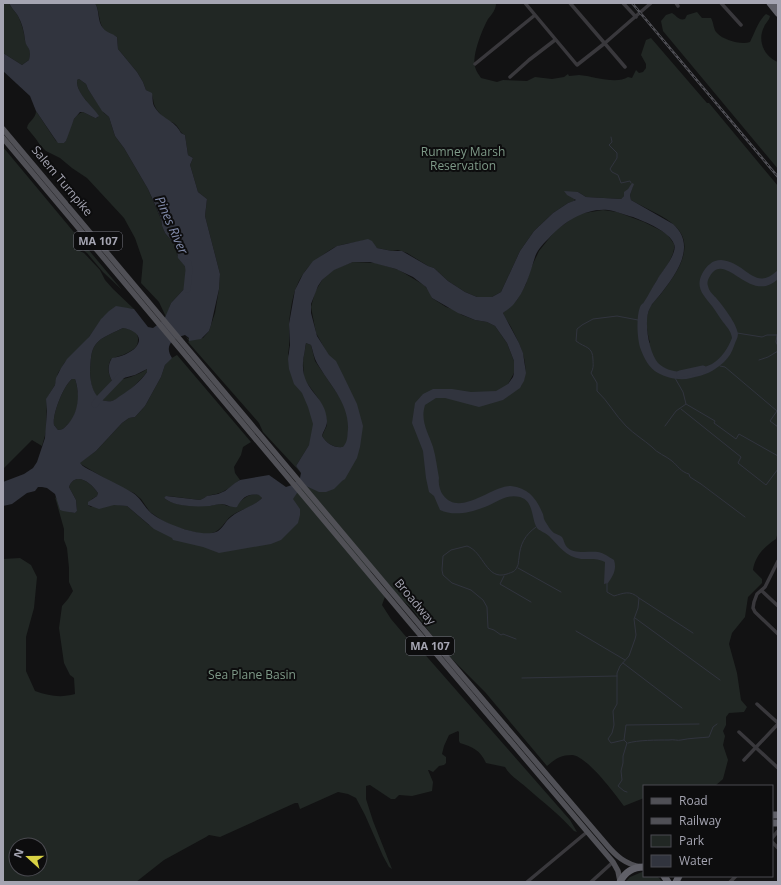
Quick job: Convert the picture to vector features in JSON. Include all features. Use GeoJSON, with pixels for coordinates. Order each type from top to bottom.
{"type":"FeatureCollection","features":[{"type":"Feature","properties":{"kind":"highway"},"geometry":{"type":"LineString","coordinates":[[770,3],[778,13]]}},
{"type":"Feature","properties":{"kind":"highway"},"geometry":{"type":"LineString","coordinates":[[620,881],[630,871],[643,867]]}},
{"type":"Feature","properties":{"kind":"main road","name":"Salem Turnpike"},"geometry":{"type":"LineString","coordinates":[[3,129],[160,321]]}},
{"type":"Feature","properties":{"kind":"main road","name":"Salem Turnpike"},"geometry":{"type":"LineString","coordinates":[[3,138],[178,342]]}},
{"type":"Feature","properties":{"kind":"main road","name":"Broadway"},"geometry":{"type":"LineString","coordinates":[[178,342],[613,862],[618,870],[620,881]]}},
{"type":"Feature","properties":{"kind":"main road","name":"Broadway"},"geometry":{"type":"LineString","coordinates":[[303,491],[606,844],[620,859],[629,864],[643,867]]}},
{"type":"Feature","properties":{"kind":"street"},"geometry":{"type":"LineString","coordinates":[[525,3],[555,40],[578,64],[629,23],[651,3]]}},
{"type":"Feature","properties":{"kind":"street"},"geometry":{"type":"LineString","coordinates":[[570,3],[625,67]]}},
{"type":"Feature","properties":{"kind":"street"},"geometry":{"type":"LineString","coordinates":[[623,3],[636,17]]}},
{"type":"Feature","properties":{"kind":"street"},"geometry":{"type":"LineString","coordinates":[[721,3],[741,25]]}},
{"type":"Feature","properties":{"kind":"street"},"geometry":{"type":"LineString","coordinates":[[475,64],[535,15]]}},
{"type":"Feature","properties":{"kind":"street"},"geometry":{"type":"LineString","coordinates":[[510,77],[555,40]]}},
{"type":"Feature","properties":{"kind":"street"},"geometry":{"type":"LineString","coordinates":[[778,561],[777,566],[765,587],[757,594],[753,608],[755,612],[778,634]]}},
{"type":"Feature","properties":{"kind":"street"},"geometry":{"type":"LineString","coordinates":[[762,591],[778,606]]}},
{"type":"Feature","properties":{"kind":"street"},"geometry":{"type":"LineString","coordinates":[[744,760],[778,724],[757,704]]}},
{"type":"Feature","properties":{"kind":"street"},"geometry":{"type":"LineString","coordinates":[[739,732],[778,768]]}},
{"type":"Feature","properties":{"kind":"street"},"geometry":{"type":"LineString","coordinates":[[527,882],[587,832]]}},
{"type":"Feature","properties":{"kind":"street"},"geometry":{"type":"LineString","coordinates":[[591,882],[613,862]]}},
{"type":"Feature","properties":{"kind":"green space"},"geometry":{"type":"Polygon","coordinates":[[[3,3],[9,3],[18,16],[23,28],[26,43],[30,50],[29,60],[22,65],[3,53],[3,3]]]}},
{"type":"Feature","properties":{"kind":"green space"},"geometry":{"type":"Polygon","coordinates":[[[95,3],[496,3],[495,10],[488,19],[480,36],[474,62],[475,68],[481,78],[497,82],[503,80],[527,81],[535,77],[552,79],[564,77],[568,74],[569,76],[579,75],[611,80],[628,77],[632,78],[636,70],[639,73],[643,72],[646,68],[646,64],[641,55],[646,40],[651,38],[707,103],[709,103],[778,186],[778,532],[776,539],[764,548],[756,560],[753,570],[762,579],[762,583],[748,597],[745,617],[732,633],[729,644],[737,673],[741,700],[747,707],[744,712],[729,713],[726,717],[726,725],[723,731],[725,736],[723,745],[728,760],[723,779],[716,785],[643,785],[643,798],[624,806],[593,768],[578,757],[568,755],[561,757],[547,766],[485,692],[444,651],[412,609],[370,570],[371,574],[386,594],[382,605],[391,619],[419,652],[421,650],[570,820],[577,832],[574,831],[512,776],[505,767],[486,763],[476,750],[460,743],[458,731],[449,735],[444,746],[442,754],[446,757],[446,763],[439,766],[433,772],[428,770],[433,782],[432,791],[412,796],[399,795],[395,799],[391,799],[370,785],[366,786],[366,799],[392,869],[389,867],[383,856],[356,798],[348,794],[338,792],[300,809],[298,803],[295,803],[220,837],[209,835],[164,860],[136,882],[3,882],[3,559],[20,558],[31,565],[37,577],[34,608],[26,637],[26,671],[35,691],[55,696],[75,694],[74,678],[70,675],[64,663],[59,628],[62,606],[73,591],[69,582],[69,568],[67,548],[64,540],[64,529],[55,497],[70,512],[75,513],[77,511],[76,500],[69,487],[75,480],[83,480],[91,485],[98,493],[88,505],[91,507],[109,497],[118,505],[127,506],[149,525],[198,533],[175,527],[163,521],[150,512],[141,499],[134,493],[121,488],[79,463],[96,451],[122,423],[129,418],[135,417],[145,406],[161,377],[165,365],[170,359],[177,355],[251,442],[243,447],[241,455],[234,467],[235,473],[240,480],[228,488],[220,493],[200,500],[168,496],[164,498],[174,503],[185,505],[209,506],[221,504],[229,506],[238,503],[248,496],[255,494],[260,495],[262,498],[231,516],[220,528],[212,533],[226,534],[306,478],[329,481],[352,438],[348,431],[348,438],[344,447],[331,445],[324,439],[322,436],[327,425],[326,418],[318,398],[304,379],[303,361],[306,343],[311,345],[315,361],[339,396],[326,351],[316,333],[311,307],[315,292],[322,280],[334,269],[353,262],[376,263],[399,270],[424,285],[430,292],[432,298],[446,307],[455,310],[462,315],[475,320],[487,322],[495,326],[507,343],[514,361],[514,373],[508,384],[521,386],[525,371],[524,356],[503,313],[517,300],[526,284],[530,270],[539,251],[555,231],[578,214],[603,210],[617,212],[644,222],[667,234],[674,244],[674,249],[670,261],[651,292],[639,335],[650,343],[647,326],[649,310],[677,271],[684,253],[682,235],[672,223],[631,200],[630,195],[633,186],[621,199],[586,197],[578,192],[574,201],[568,203],[553,213],[534,231],[520,251],[501,292],[492,297],[477,297],[465,292],[448,281],[434,268],[407,253],[398,250],[392,251],[377,248],[365,240],[334,248],[312,264],[300,278],[294,295],[290,314],[288,354],[316,420],[311,442],[296,466],[302,474],[263,432],[259,423],[188,342],[189,341],[186,337],[191,340],[203,338],[209,331],[215,313],[219,289],[220,274],[205,216],[207,199],[198,192],[190,165],[193,158],[188,155],[185,135],[176,125],[166,120],[157,110],[151,94],[146,90],[137,72],[118,49],[117,37],[108,33],[102,27],[95,3]]]}},
{"type":"Feature","properties":{"kind":"green space"},"geometry":{"type":"Polygon","coordinates":[[[697,12],[702,18],[711,18],[715,30],[720,36],[728,40],[742,43],[750,42],[763,17],[766,14],[770,16],[761,37],[763,48],[773,60],[778,62],[778,169],[663,31],[661,21],[666,15],[672,13],[680,19],[685,19],[687,15],[697,12]]]}},
{"type":"Feature","properties":{"kind":"green space"},"geometry":{"type":"Polygon","coordinates":[[[79,79],[86,84],[104,113],[109,117],[115,136],[124,148],[148,189],[161,219],[165,233],[176,246],[177,255],[189,271],[190,276],[184,289],[171,303],[166,317],[159,302],[141,283],[143,261],[135,238],[124,218],[87,178],[60,158],[46,151],[27,128],[35,116],[36,111],[56,141],[64,143],[76,116],[79,113],[83,112],[95,118],[98,117],[79,90],[77,80],[79,79]]]}},
{"type":"Feature","properties":{"kind":"green space"},"geometry":{"type":"Polygon","coordinates":[[[3,147],[122,290],[103,272],[87,253],[83,250],[80,252],[84,253],[100,270],[105,280],[113,289],[134,309],[125,308],[103,317],[87,340],[65,362],[58,373],[55,385],[47,398],[46,432],[42,446],[32,440],[3,469],[3,147]]]}},
{"type":"Feature","properties":{"kind":"green space"},"geometry":{"type":"Polygon","coordinates":[[[123,328],[136,332],[138,342],[136,347],[132,350],[111,359],[108,370],[112,381],[131,377],[147,369],[147,372],[121,397],[116,400],[106,401],[97,396],[92,386],[90,370],[92,353],[98,341],[123,328]]]}},
{"type":"Feature","properties":{"kind":"green space"},"geometry":{"type":"Polygon","coordinates":[[[72,379],[75,379],[78,391],[77,408],[68,424],[63,429],[58,430],[54,425],[55,414],[62,393],[72,379]]]}},
{"type":"Feature","properties":{"kind":"green space"},"geometry":{"type":"Polygon","coordinates":[[[643,872],[643,877],[658,877],[663,882],[625,882],[630,877],[643,872]]]}},
{"type":"Feature","properties":{"kind":"water"},"geometry":{"type":"Polygon","coordinates":[[[9,3],[95,3],[98,9],[101,25],[106,31],[117,37],[118,49],[137,72],[146,90],[152,93],[154,106],[160,114],[175,125],[181,133],[185,135],[188,155],[193,158],[190,165],[198,192],[207,199],[205,216],[220,274],[219,289],[209,331],[201,339],[189,341],[189,338],[185,335],[173,340],[169,346],[172,358],[165,365],[161,377],[145,406],[135,417],[129,418],[122,423],[96,451],[80,463],[86,468],[133,493],[151,513],[173,525],[201,533],[216,532],[229,518],[255,504],[262,498],[259,495],[249,495],[241,501],[237,507],[232,507],[222,504],[210,506],[180,505],[164,498],[166,496],[200,500],[207,496],[225,491],[240,480],[269,475],[286,487],[292,485],[300,478],[301,473],[296,466],[309,445],[313,424],[302,393],[294,384],[289,369],[289,324],[295,290],[303,274],[313,261],[337,246],[368,239],[372,241],[377,248],[402,251],[434,268],[448,281],[465,292],[477,297],[492,297],[501,292],[520,251],[534,231],[553,213],[568,203],[576,200],[567,195],[564,191],[578,192],[586,197],[621,199],[624,196],[624,192],[632,183],[634,184],[630,195],[631,200],[673,224],[680,233],[684,242],[684,251],[677,270],[651,306],[647,320],[648,336],[652,352],[658,363],[668,369],[683,372],[693,371],[716,362],[729,345],[732,338],[729,329],[701,292],[699,284],[700,279],[707,267],[714,261],[721,260],[730,262],[756,277],[763,278],[770,276],[778,270],[778,279],[768,285],[759,286],[750,284],[726,270],[719,269],[713,272],[708,283],[710,292],[720,302],[732,320],[738,336],[729,356],[724,362],[709,373],[687,379],[669,378],[655,371],[649,366],[645,359],[640,346],[638,322],[640,307],[674,253],[674,244],[662,231],[633,217],[608,210],[584,213],[562,226],[541,246],[536,254],[527,282],[521,294],[513,305],[503,313],[523,353],[526,373],[520,388],[503,400],[479,407],[445,398],[436,398],[425,405],[423,416],[425,426],[433,447],[439,485],[443,495],[450,501],[458,503],[476,499],[503,487],[517,487],[527,491],[531,494],[540,507],[544,520],[551,530],[562,537],[569,549],[577,552],[600,553],[614,560],[614,572],[608,583],[604,584],[605,562],[596,559],[576,558],[567,553],[549,536],[537,528],[530,506],[525,499],[510,496],[477,510],[467,512],[450,513],[440,510],[434,496],[429,492],[423,451],[412,423],[415,403],[423,394],[433,389],[452,389],[471,392],[496,391],[508,384],[513,377],[514,361],[507,343],[495,326],[458,313],[432,298],[426,287],[413,277],[396,269],[370,262],[353,262],[334,270],[322,280],[311,304],[311,313],[317,336],[329,355],[336,361],[357,404],[363,426],[357,458],[345,479],[334,489],[326,492],[319,492],[306,486],[299,490],[293,499],[300,509],[298,523],[281,540],[271,544],[219,553],[203,547],[173,540],[172,538],[154,529],[127,506],[114,505],[99,509],[88,505],[88,502],[97,496],[98,493],[87,482],[79,479],[72,482],[69,487],[76,500],[77,511],[75,513],[60,510],[55,494],[47,488],[42,487],[38,487],[35,491],[27,493],[12,504],[3,506],[3,482],[24,474],[33,468],[37,462],[45,438],[47,411],[46,399],[55,385],[56,378],[67,359],[89,337],[101,319],[116,306],[134,309],[148,327],[153,328],[164,320],[171,303],[184,289],[190,276],[189,271],[178,258],[176,246],[165,233],[161,218],[148,189],[124,148],[115,136],[109,117],[102,111],[86,84],[79,79],[77,80],[77,85],[82,95],[99,116],[95,118],[80,112],[74,119],[66,141],[64,143],[58,143],[36,111],[30,96],[3,71],[3,53],[22,65],[29,60],[30,55],[21,21],[9,3]],[[123,328],[98,341],[92,353],[90,370],[92,386],[97,396],[106,401],[113,401],[128,391],[138,383],[147,372],[147,369],[135,375],[112,381],[109,364],[112,358],[122,356],[134,349],[139,340],[136,334],[123,328]],[[306,343],[304,355],[304,377],[322,404],[327,421],[322,436],[331,445],[343,447],[347,441],[348,429],[342,402],[316,361],[311,345],[306,343]],[[72,379],[62,393],[55,414],[54,425],[58,430],[63,429],[72,419],[78,402],[78,390],[75,379],[72,379]]]}},
{"type":"Feature","properties":{"kind":"waterway"},"geometry":{"type":"LineString","coordinates":[[611,137],[612,142],[609,145],[617,153],[617,158],[610,169],[618,175],[621,183],[630,181],[631,183]]}},
{"type":"Feature","properties":{"kind":"waterway","name":"Pines River"},"geometry":{"type":"LineString","coordinates":[[187,289],[189,270],[188,263]]}},
{"type":"Feature","properties":{"kind":"waterway"},"geometry":{"type":"LineString","coordinates":[[638,320],[617,316],[593,319],[577,329],[576,341],[588,348],[593,355],[593,369],[591,373],[597,383],[597,391],[632,432],[745,517]]}},
{"type":"Feature","properties":{"kind":"waterway"},"geometry":{"type":"LineString","coordinates":[[737,333],[762,337],[767,335],[777,335],[778,333]]}},
{"type":"Feature","properties":{"kind":"waterway"},"geometry":{"type":"LineString","coordinates":[[777,335],[776,342],[778,346]]}},
{"type":"Feature","properties":{"kind":"waterway"},"geometry":{"type":"LineString","coordinates":[[759,360],[778,351]]}},
{"type":"Feature","properties":{"kind":"waterway"},"geometry":{"type":"LineString","coordinates":[[720,366],[725,367],[777,411],[770,421],[778,427]]}},
{"type":"Feature","properties":{"kind":"waterway"},"geometry":{"type":"LineString","coordinates":[[680,374],[703,369]]}},
{"type":"Feature","properties":{"kind":"waterway","name":"Pines River"},"geometry":{"type":"LineString","coordinates":[[95,404],[123,374]]}},
{"type":"Feature","properties":{"kind":"waterway"},"geometry":{"type":"LineString","coordinates":[[665,426],[676,411],[686,404],[683,392],[675,378]]}},
{"type":"Feature","properties":{"kind":"waterway"},"geometry":{"type":"LineString","coordinates":[[686,404],[715,421],[714,423],[736,439],[739,434],[778,456]]}},
{"type":"Feature","properties":{"kind":"waterway"},"geometry":{"type":"LineString","coordinates":[[681,409],[741,457],[738,463],[766,485],[778,469]]}},
{"type":"Feature","properties":{"kind":"waterway"},"geometry":{"type":"LineString","coordinates":[[516,639],[503,634],[501,635],[488,628],[487,607],[483,600],[471,590],[452,583],[443,575],[443,556],[451,550],[467,546],[473,549],[494,573],[500,575],[507,574],[516,569],[524,540],[536,527]]}},
{"type":"Feature","properties":{"kind":"waterway"},"geometry":{"type":"LineString","coordinates":[[518,568],[561,592]]}},
{"type":"Feature","properties":{"kind":"waterway"},"geometry":{"type":"LineString","coordinates":[[504,576],[500,584],[531,602]]}},
{"type":"Feature","properties":{"kind":"waterway"},"geometry":{"type":"LineString","coordinates":[[607,583],[607,592],[614,596],[630,593],[639,598],[638,608],[634,619],[635,639],[629,656],[620,666],[617,673],[617,704],[613,711],[614,725],[612,733],[608,739],[611,743],[624,740]]}},
{"type":"Feature","properties":{"kind":"waterway"},"geometry":{"type":"LineString","coordinates":[[639,598],[693,633]]}},
{"type":"Feature","properties":{"kind":"waterway"},"geometry":{"type":"LineString","coordinates":[[635,618],[720,680]]}},
{"type":"Feature","properties":{"kind":"waterway"},"geometry":{"type":"LineString","coordinates":[[576,631],[625,660]]}},
{"type":"Feature","properties":{"kind":"waterway"},"geometry":{"type":"LineString","coordinates":[[623,663],[682,708]]}},
{"type":"Feature","properties":{"kind":"waterway"},"geometry":{"type":"LineString","coordinates":[[522,678],[617,676]]}},
{"type":"Feature","properties":{"kind":"waterway"},"geometry":{"type":"LineString","coordinates":[[627,792],[618,786],[622,780],[621,771],[623,756],[627,743],[624,740],[626,725],[699,724]]}},
{"type":"Feature","properties":{"kind":"waterway"},"geometry":{"type":"LineString","coordinates":[[628,743],[709,737],[713,727],[717,724]]}},
{"type":"Feature","properties":{"kind":"railway"},"geometry":{"type":"LineString","coordinates":[[632,3],[778,177]]}},
{"type":"Feature","properties":{"kind":"park label","name":"Rumney Marsh Reservation"},"geometry":{"type":"Point","coordinates":[463,159]}},
{"type":"Feature","properties":{"kind":"park label","name":"Sea Plane Basin"},"geometry":{"type":"Point","coordinates":[252,675]}}]}
